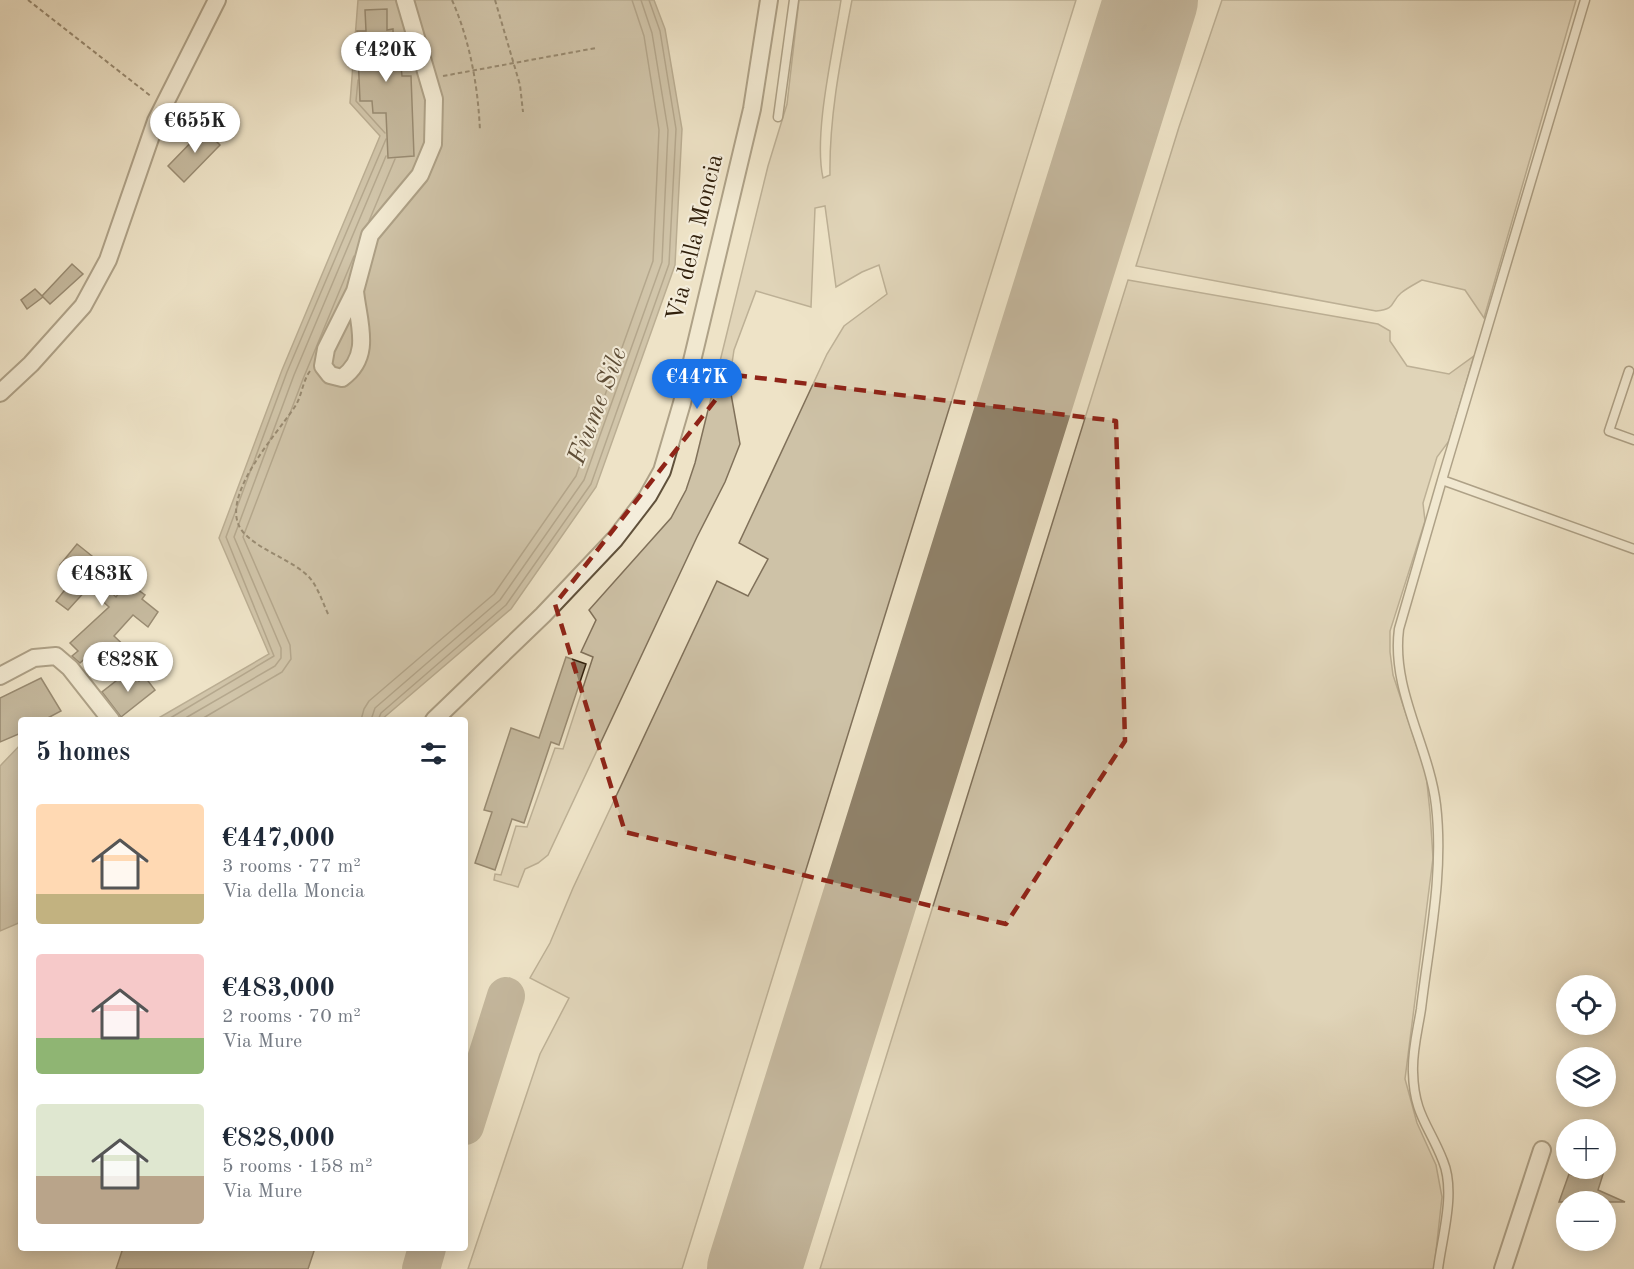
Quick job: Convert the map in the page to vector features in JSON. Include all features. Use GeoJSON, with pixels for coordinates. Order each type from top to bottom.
{"type":"FeatureCollection","features":[{"type":"Feature","properties":{"kind":"street"},"geometry":{"type":"LineString","coordinates":[[0,393],[31,364],[83,306],[108,260],[164,106],[217,0]]}},
{"type":"Feature","properties":{"kind":"street"},"geometry":{"type":"LineString","coordinates":[[355,291],[362,348],[350,372],[342,378],[330,375],[323,366],[326,349],[355,291],[370,235],[420,175],[433,144],[432,88],[405,0]]}},
{"type":"Feature","properties":{"kind":"street","name":"Via della Moncia"},"geometry":{"type":"LineString","coordinates":[[437,717],[543,615],[615,539],[648,496],[662,471],[682,403],[752,109],[769,0]]}},
{"type":"Feature","properties":{"kind":"street"},"geometry":{"type":"LineString","coordinates":[[0,676],[34,658],[56,656],[70,668],[109,717]]}},
{"type":"Feature","properties":{"kind":"street"},"geometry":{"type":"LineString","coordinates":[[1503,1269],[1542,1150]]}},
{"type":"Feature","properties":{"kind":"lane"},"geometry":{"type":"LineString","coordinates":[[778,117],[794,0]]}},
{"type":"Feature","properties":{"kind":"lane"},"geometry":{"type":"LineString","coordinates":[[1438,1269],[1447,1182],[1444,1162],[1419,1114],[1413,1070],[1437,886],[1439,838],[1432,782],[1404,688],[1396,650],[1399,629],[1442,480],[1585,0]]}},
{"type":"Feature","properties":{"kind":"lane"},"geometry":{"type":"LineString","coordinates":[[1629,371],[1609,431],[1634,440]]}},
{"type":"Feature","properties":{"kind":"lane"},"geometry":{"type":"LineString","coordinates":[[1442,480],[1634,549]]}},
{"type":"Feature","properties":{"kind":"path"},"geometry":{"type":"LineString","coordinates":[[28,0],[164,106]]}},
{"type":"Feature","properties":{"kind":"path"},"geometry":{"type":"LineString","coordinates":[[452,0],[459,16],[474,71],[480,131]]}},
{"type":"Feature","properties":{"kind":"path"},"geometry":{"type":"LineString","coordinates":[[495,0],[514,63],[523,112]]}},
{"type":"Feature","properties":{"kind":"path"},"geometry":{"type":"LineString","coordinates":[[442,76],[596,48]]}},
{"type":"Feature","properties":{"kind":"path"},"geometry":{"type":"LineString","coordinates":[[326,349],[305,378],[295,407],[277,429],[249,473],[235,508],[240,526],[255,541],[303,572],[311,580],[329,616]]}},
{"type":"Feature","properties":{"kind":"highlighted area"},"geometry":{"type":"Polygon","coordinates":[[[735,375],[1116,421],[1125,741],[1006,924],[625,832],[555,604],[735,375]]]}},
{"type":"Feature","properties":{"kind":"shaded area"},"geometry":{"type":"Polygon","coordinates":[[[799,0],[841,0],[822,114],[823,178],[830,175],[834,109],[852,0],[1076,0],[682,1269],[468,1269],[540,1054],[569,998],[530,978],[550,943],[573,888],[717,581],[748,596],[768,559],[739,543],[827,354],[844,326],[887,294],[879,265],[836,287],[825,206],[815,208],[811,307],[756,291],[734,350],[729,383],[740,444],[725,482],[548,855],[525,869],[518,887],[494,880],[495,874],[501,875],[516,826],[527,827],[555,748],[563,749],[593,657],[581,652],[596,620],[589,610],[671,518],[686,490],[695,463],[768,166],[787,104],[799,0]]]}},
{"type":"Feature","properties":{"kind":"shaded area"},"geometry":{"type":"Polygon","coordinates":[[[1222,0],[1576,0],[1484,318],[1465,290],[1422,280],[1401,293],[1390,307],[1376,311],[1136,266],[1179,127],[1222,0]]]}},
{"type":"Feature","properties":{"kind":"shaded area"},"geometry":{"type":"Polygon","coordinates":[[[1128,280],[1378,324],[1390,331],[1390,341],[1407,366],[1449,374],[1474,356],[1449,441],[1437,457],[1423,503],[1425,521],[1390,631],[1393,675],[1426,774],[1430,812],[1433,858],[1405,1079],[1417,1123],[1436,1165],[1442,1197],[1434,1269],[820,1269],[1128,280]]]}},
{"type":"Feature","properties":{"kind":"water","name":"Fiume Sile"},"geometry":{"type":"Polygon","coordinates":[[[358,0],[654,0],[665,29],[682,129],[675,265],[596,487],[511,609],[385,717],[160,717],[269,654],[219,538],[282,370],[380,136],[350,103],[358,0]]]}},
{"type":"Feature","properties":{"kind":"water"},"geometry":{"type":"Polygon","coordinates":[[[18,747],[18,923],[0,931],[0,766],[18,747]]]}},
{"type":"Feature","properties":{"kind":"building"},"geometry":{"type":"Polygon","coordinates":[[[387,9],[387,30],[393,29],[394,66],[401,66],[402,76],[411,76],[414,156],[388,158],[386,113],[373,113],[372,101],[360,101],[357,31],[366,31],[365,10],[387,9]]]}},
{"type":"Feature","properties":{"kind":"building"},"geometry":{"type":"Polygon","coordinates":[[[211,125],[219,134],[214,139],[220,145],[184,182],[168,166],[204,129],[206,130],[211,125]]]}},
{"type":"Feature","properties":{"kind":"building"},"geometry":{"type":"Polygon","coordinates":[[[72,264],[83,274],[50,304],[42,296],[72,264]]]}},
{"type":"Feature","properties":{"kind":"building"},"geometry":{"type":"Polygon","coordinates":[[[35,289],[43,297],[27,309],[21,300],[35,289]]]}},
{"type":"Feature","properties":{"kind":"building"},"geometry":{"type":"Polygon","coordinates":[[[77,544],[102,564],[92,575],[116,597],[127,582],[145,595],[142,599],[158,612],[148,627],[133,615],[114,636],[132,653],[122,663],[101,644],[80,663],[72,656],[78,651],[70,643],[109,607],[88,588],[68,610],[56,601],[75,577],[60,565],[77,544]]]}},
{"type":"Feature","properties":{"kind":"building"},"geometry":{"type":"Polygon","coordinates":[[[566,657],[586,664],[559,745],[551,742],[524,823],[512,819],[495,870],[475,863],[492,812],[484,810],[511,728],[539,738],[566,657]]]}},
{"type":"Feature","properties":{"kind":"building"},"geometry":{"type":"Polygon","coordinates":[[[130,670],[139,681],[145,677],[155,690],[121,717],[102,692],[130,670]]]}},
{"type":"Feature","properties":{"kind":"building"},"geometry":{"type":"Polygon","coordinates":[[[41,678],[61,711],[50,717],[18,717],[18,734],[0,742],[0,698],[41,678]]]}},
{"type":"Feature","properties":{"kind":"building"},"geometry":{"type":"Polygon","coordinates":[[[1567,1179],[1602,1179],[1598,1190],[1600,1191],[1563,1191],[1567,1179]]]}},
{"type":"Feature","properties":{"kind":"building"},"geometry":{"type":"Polygon","coordinates":[[[122,1251],[314,1251],[308,1269],[116,1269],[122,1251]]]}},
{"type":"Feature","properties":{"kind":"taxiway"},"geometry":{"type":"LineString","coordinates":[[468,1116],[506,996]]}},
{"type":"Feature","properties":{"kind":"taxiway"},"geometry":{"type":"LineString","coordinates":[[421,1269],[426,1251]]}},
{"type":"Feature","properties":{"kind":"runway"},"geometry":{"type":"LineString","coordinates":[[754,1269],[1151,0]]}}]}
